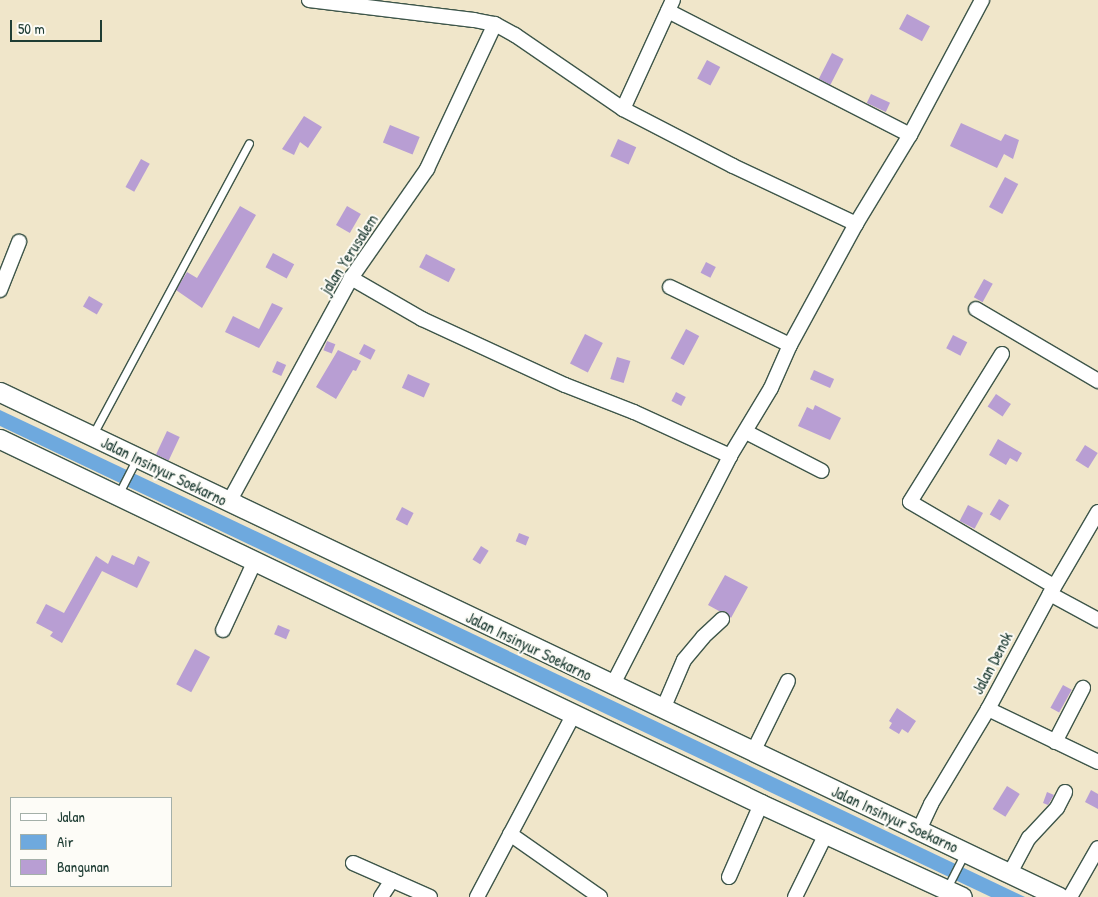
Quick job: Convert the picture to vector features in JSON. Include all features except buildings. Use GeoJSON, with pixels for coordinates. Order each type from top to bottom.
{"type":"FeatureCollection","features":[{"type":"Feature","properties":{"kind":"street"},"geometry":{"type":"LineString","coordinates":[[309,0],[494,24],[527,43],[623,109],[732,166],[856,224]]}},
{"type":"Feature","properties":{"kind":"street"},"geometry":{"type":"LineString","coordinates":[[612,686],[730,456],[771,388],[790,346],[856,224],[910,135],[982,0]]}},
{"type":"Feature","properties":{"kind":"street"},"geometry":{"type":"LineString","coordinates":[[623,109],[671,6],[910,135]]}},
{"type":"Feature","properties":{"kind":"street","name":"jalan Yerusalem"},"geometry":{"type":"LineString","coordinates":[[229,502],[351,278],[427,169],[494,24]]}},
{"type":"Feature","properties":{"kind":"street"},"geometry":{"type":"LineString","coordinates":[[0,290],[19,242]]}},
{"type":"Feature","properties":{"kind":"street"},"geometry":{"type":"LineString","coordinates":[[351,278],[422,319],[565,385],[634,412],[730,456]]}},
{"type":"Feature","properties":{"kind":"street"},"geometry":{"type":"LineString","coordinates":[[670,287],[790,346]]}},
{"type":"Feature","properties":{"kind":"street"},"geometry":{"type":"LineString","coordinates":[[976,308],[1098,381]]}},
{"type":"Feature","properties":{"kind":"street"},"geometry":{"type":"LineString","coordinates":[[1002,354],[910,502],[1098,620]]}},
{"type":"Feature","properties":{"kind":"street","name":"Jalan Insinyur Soekarno"},"geometry":{"type":"LineString","coordinates":[[0,392],[92,436],[134,464],[229,502],[612,686],[919,830],[962,859],[1010,873],[1059,897]]}},
{"type":"Feature","properties":{"kind":"street"},"geometry":{"type":"LineString","coordinates":[[746,432],[822,471]]}},
{"type":"Feature","properties":{"kind":"street"},"geometry":{"type":"LineString","coordinates":[[0,439],[121,490],[254,563],[760,804],[954,891]]}},
{"type":"Feature","properties":{"kind":"street","name":"Jalan Denok"},"geometry":{"type":"LineString","coordinates":[[919,830],[931,804],[988,709],[1052,590],[1098,512]]}},
{"type":"Feature","properties":{"kind":"street"},"geometry":{"type":"LineString","coordinates":[[224,630],[254,563]]}},
{"type":"Feature","properties":{"kind":"street"},"geometry":{"type":"LineString","coordinates":[[663,709],[684,660],[703,637],[722,619]]}},
{"type":"Feature","properties":{"kind":"street"},"geometry":{"type":"LineString","coordinates":[[753,752],[788,681]]}},
{"type":"Feature","properties":{"kind":"street"},"geometry":{"type":"LineString","coordinates":[[1055,742],[1083,688]]}},
{"type":"Feature","properties":{"kind":"street"},"geometry":{"type":"LineString","coordinates":[[988,709],[1098,762]]}},
{"type":"Feature","properties":{"kind":"street"},"geometry":{"type":"LineString","coordinates":[[478,897],[574,714]]}},
{"type":"Feature","properties":{"kind":"street"},"geometry":{"type":"LineString","coordinates":[[1010,873],[1029,838],[1057,808],[1065,792]]}},
{"type":"Feature","properties":{"kind":"street"},"geometry":{"type":"LineString","coordinates":[[729,877],[760,804]]}},
{"type":"Feature","properties":{"kind":"street"},"geometry":{"type":"LineString","coordinates":[[510,834],[600,897]]}},
{"type":"Feature","properties":{"kind":"street"},"geometry":{"type":"LineString","coordinates":[[794,897],[826,834]]}},
{"type":"Feature","properties":{"kind":"street"},"geometry":{"type":"LineString","coordinates":[[1070,897],[1098,848]]}},
{"type":"Feature","properties":{"kind":"street"},"geometry":{"type":"LineString","coordinates":[[353,863],[430,897]]}},
{"type":"Feature","properties":{"kind":"street"},"geometry":{"type":"LineString","coordinates":[[381,897],[392,880]]}},
{"type":"Feature","properties":{"kind":"lane"},"geometry":{"type":"LineString","coordinates":[[92,436],[249,143]]}},
{"type":"Feature","properties":{"kind":"lane"},"geometry":{"type":"LineString","coordinates":[[121,490],[134,464]]}},
{"type":"Feature","properties":{"kind":"lane"},"geometry":{"type":"LineString","coordinates":[[954,891],[962,859]]}},
{"type":"Feature","properties":{"kind":"water"},"geometry":{"type":"Polygon","coordinates":[[[0,410],[1025,897],[991,897],[0,426],[0,410]]]}}]}
